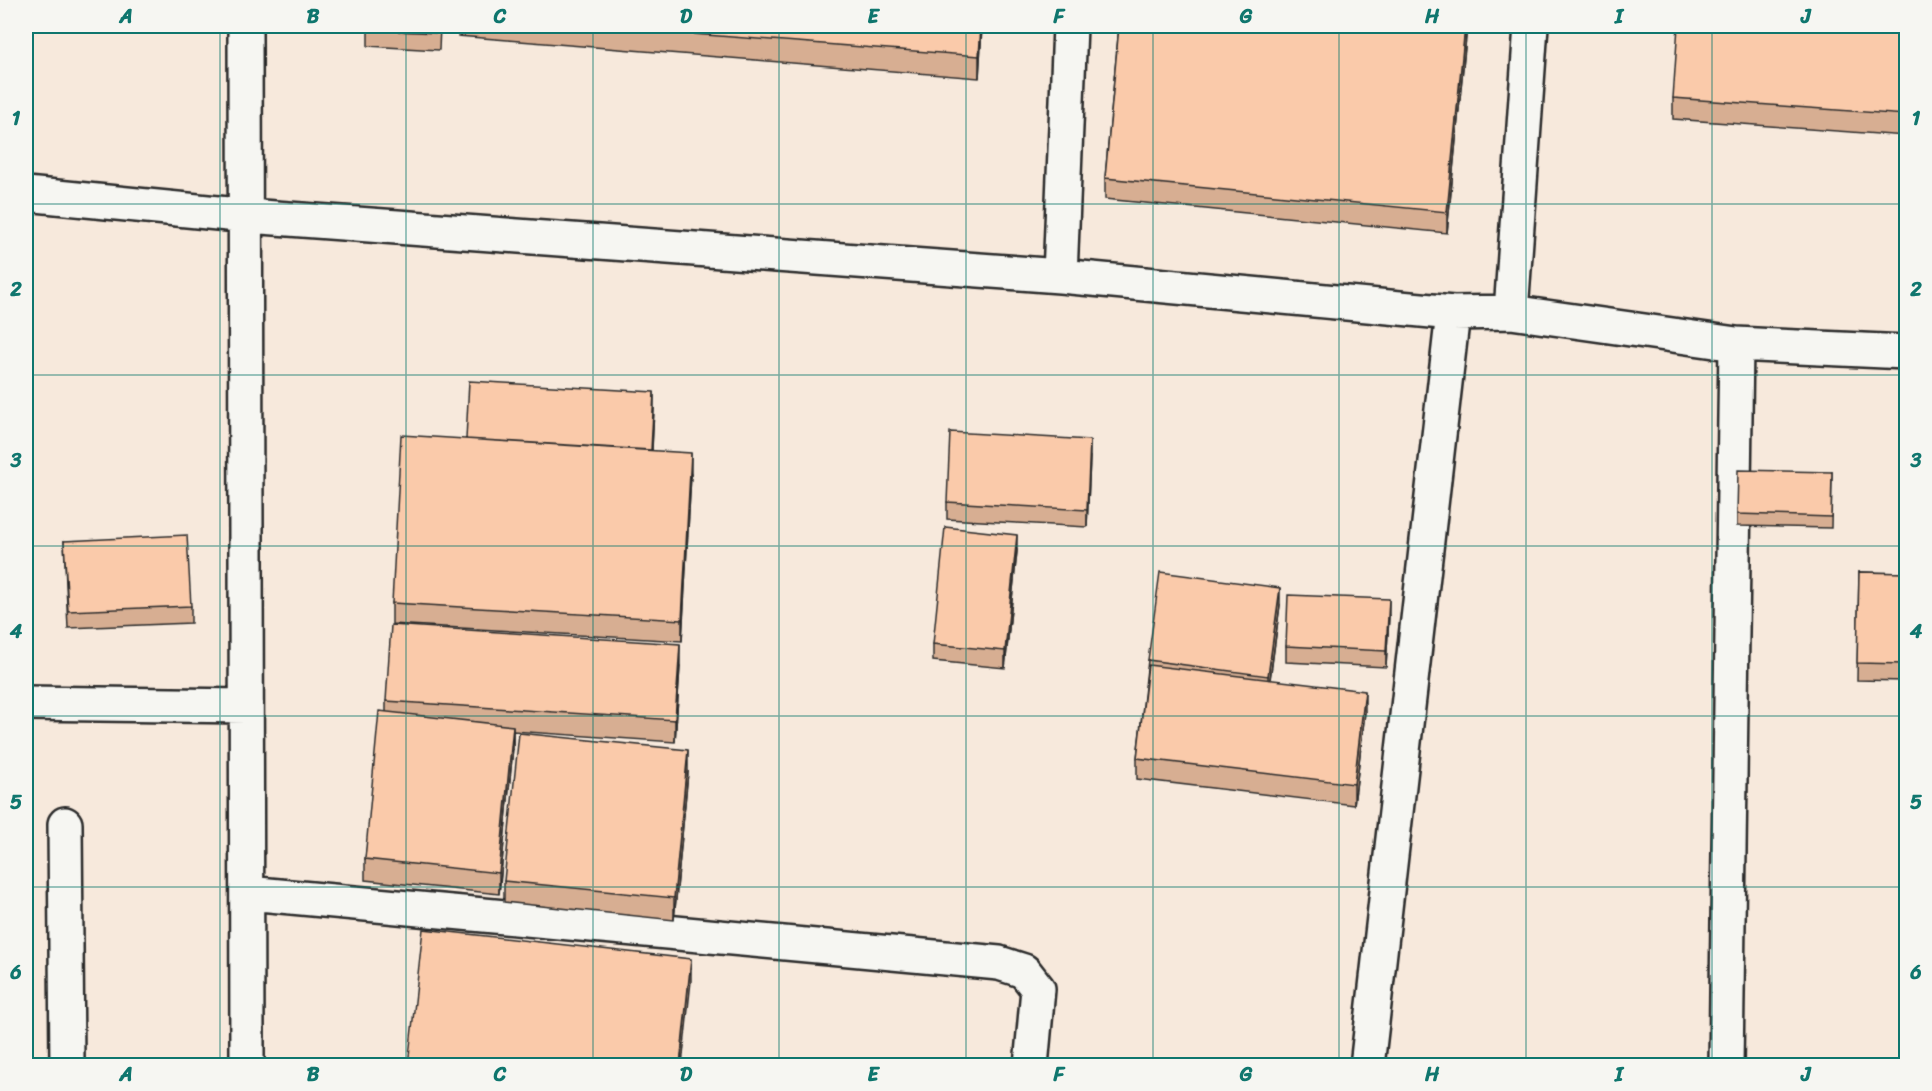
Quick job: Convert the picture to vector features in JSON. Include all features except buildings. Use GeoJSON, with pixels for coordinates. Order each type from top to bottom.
{"type":"FeatureCollection","features":[{"type":"Feature","properties":{"kind":"street"},"geometry":{"type":"LineString","coordinates":[[245,26],[248,216],[247,1065]]}},
{"type":"Feature","properties":{"kind":"street"},"geometry":{"type":"LineString","coordinates":[[1060,276],[1070,26]]}},
{"type":"Feature","properties":{"kind":"street"},"geometry":{"type":"LineString","coordinates":[[1511,312],[1531,26]]}},
{"type":"Feature","properties":{"kind":"street"},"geometry":{"type":"LineString","coordinates":[[26,194],[248,216],[1060,276],[1454,313],[1511,312],[1736,344],[1906,352]]}},
{"type":"Feature","properties":{"kind":"street"},"geometry":{"type":"LineString","coordinates":[[1367,1065],[1454,313]]}},
{"type":"Feature","properties":{"kind":"street"},"geometry":{"type":"LineString","coordinates":[[1726,1065],[1736,344]]}},
{"type":"Feature","properties":{"kind":"street"},"geometry":{"type":"LineString","coordinates":[[26,703],[246,706]]}},
{"type":"Feature","properties":{"kind":"street"},"geometry":{"type":"LineString","coordinates":[[65,825],[67,1065]]}},
{"type":"Feature","properties":{"kind":"street"},"geometry":{"type":"LineString","coordinates":[[246,893],[999,963],[1024,971],[1038,989],[1031,1065]]}},
{"type":"Feature","properties":{"kind":"shaded area"},"geometry":{"type":"Polygon","coordinates":[[[26,26],[1906,26],[1906,1065],[26,1065],[26,26]]]}}]}
